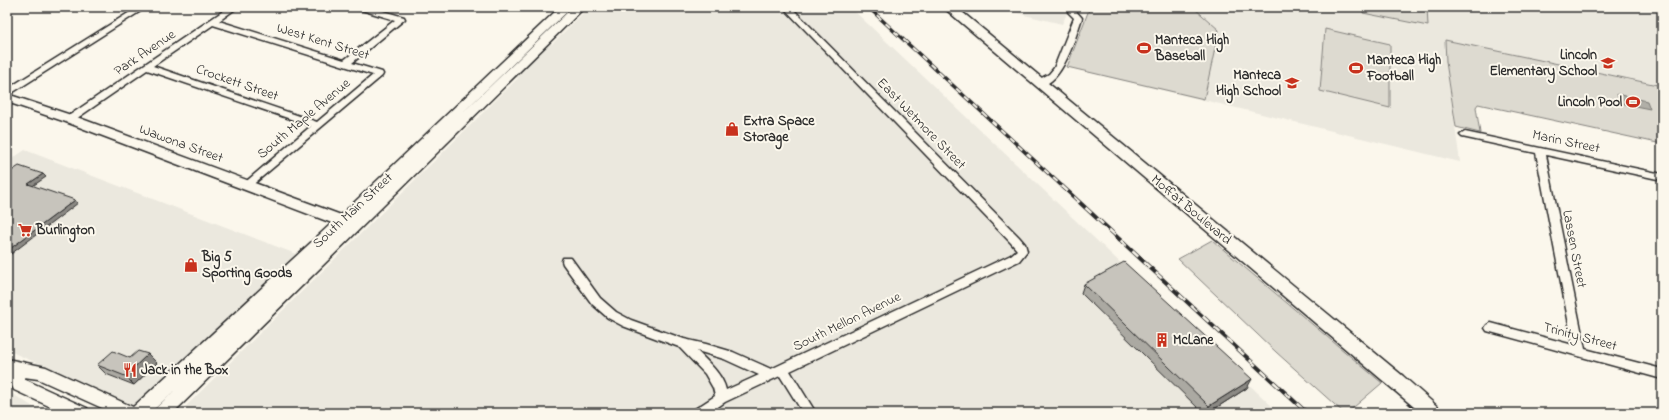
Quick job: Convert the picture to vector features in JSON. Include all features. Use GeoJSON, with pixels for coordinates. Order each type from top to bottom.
{"type":"FeatureCollection","features":[{"type":"Feature","properties":{"kind":"main road","name":"South Main Street"},"geometry":{"type":"LineString","coordinates":[[162,413],[317,262],[566,7]]}},
{"type":"Feature","properties":{"kind":"main road","name":"South Main Street"},"geometry":{"type":"LineString","coordinates":[[138,413],[343,221],[579,7]]}},
{"type":"Feature","properties":{"kind":"main road","name":"Moffat Boulevard"},"geometry":{"type":"LineString","coordinates":[[949,7],[1397,381],[1433,413]]}},
{"type":"Feature","properties":{"kind":"main road","name":"Wawona Street"},"geometry":{"type":"LineString","coordinates":[[7,98],[343,221]]}},
{"type":"Feature","properties":{"kind":"main road"},"geometry":{"type":"LineString","coordinates":[[317,262],[321,253],[343,227],[343,221]]}},
{"type":"Feature","properties":{"kind":"main road"},"geometry":{"type":"LineString","coordinates":[[10,367],[20,385],[81,413]]}},
{"type":"Feature","properties":{"kind":"main road"},"geometry":{"type":"LineString","coordinates":[[10,367],[40,372],[130,413]]}},
{"type":"Feature","properties":{"kind":"street"},"geometry":{"type":"LineString","coordinates":[[7,93],[141,7]]}},
{"type":"Feature","properties":{"kind":"street","name":"Park Avenue"},"geometry":{"type":"LineString","coordinates":[[70,120],[234,7]]}},
{"type":"Feature","properties":{"kind":"street","name":"South Maple Avenue"},"geometry":{"type":"LineString","coordinates":[[346,63],[401,19],[361,7]]}},
{"type":"Feature","properties":{"kind":"street","name":"East Wetmore Street"},"geometry":{"type":"LineString","coordinates":[[787,7],[1016,240],[1022,251],[1016,258],[1010,261]]}},
{"type":"Feature","properties":{"kind":"street"},"geometry":{"type":"LineString","coordinates":[[1039,83],[1052,76],[1058,69],[1078,18],[1072,12]]}},
{"type":"Feature","properties":{"kind":"street","name":"West Kent Street"},"geometry":{"type":"LineString","coordinates":[[213,22],[379,74]]}},
{"type":"Feature","properties":{"kind":"street","name":"Crockett Street"},"geometry":{"type":"LineString","coordinates":[[147,67],[317,125]]}},
{"type":"Feature","properties":{"kind":"street","name":"South Maple Avenue"},"geometry":{"type":"LineString","coordinates":[[247,185],[379,74]]}},
{"type":"Feature","properties":{"kind":"street","name":"Marin Street"},"geometry":{"type":"LineString","coordinates":[[1465,135],[1662,177]]}},
{"type":"Feature","properties":{"kind":"street","name":"Lassen Street"},"geometry":{"type":"LineString","coordinates":[[1540,151],[1580,352]]}},
{"type":"Feature","properties":{"kind":"street"},"geometry":{"type":"LineString","coordinates":[[567,261],[596,301],[612,315],[627,323],[683,344],[703,346],[726,354],[771,375]]}},
{"type":"Feature","properties":{"kind":"street","name":"South Mellon Avenue"},"geometry":{"type":"LineString","coordinates":[[699,413],[721,398],[783,370],[1010,261]]}},
{"type":"Feature","properties":{"kind":"street","name":"Trinity Street"},"geometry":{"type":"LineString","coordinates":[[1491,328],[1662,374]]}},
{"type":"Feature","properties":{"kind":"street"},"geometry":{"type":"LineString","coordinates":[[683,344],[709,371],[719,387],[721,398]]}},
{"type":"Feature","properties":{"kind":"street"},"geometry":{"type":"LineString","coordinates":[[783,370],[810,413]]}},
{"type":"Feature","properties":{"kind":"shaded area"},"geometry":{"type":"Polygon","coordinates":[[[589,7],[850,7],[1279,413],[179,413],[518,78],[514,77],[549,43],[552,44],[589,7]]]}},
{"type":"Feature","properties":{"kind":"shaded area"},"geometry":{"type":"Polygon","coordinates":[[[996,7],[1070,7],[1062,24],[996,7]]]}},
{"type":"Feature","properties":{"kind":"shaded area","name":"Manteca High School"},"geometry":{"type":"Polygon","coordinates":[[[1090,7],[1661,7],[1662,86],[1445,40],[1446,62],[1460,162],[1067,67],[1090,7]]]}},
{"type":"Feature","properties":{"kind":"shaded area","name":"Manteca High Baseball"},"geometry":{"type":"Polygon","coordinates":[[[1090,7],[1194,8],[1219,30],[1204,99],[1067,67],[1090,7]]]}},
{"type":"Feature","properties":{"kind":"shaded area"},"geometry":{"type":"Polygon","coordinates":[[[1364,7],[1427,7],[1428,26],[1363,13],[1364,7]]]}},
{"type":"Feature","properties":{"kind":"shaded area","name":"Manteca High Football"},"geometry":{"type":"Polygon","coordinates":[[[1325,29],[1390,44],[1390,108],[1320,91],[1325,29]]]}},
{"type":"Feature","properties":{"kind":"shaded area"},"geometry":{"type":"Polygon","coordinates":[[[1445,40],[1662,86],[1662,144],[1478,104],[1476,107],[1480,133],[1456,127],[1446,62],[1445,40]]]}},
{"type":"Feature","properties":{"kind":"shaded area","name":"Lincoln Pool"},"geometry":{"type":"Polygon","coordinates":[[[1617,94],[1647,101],[1650,109],[1620,103],[1617,94]]]}},
{"type":"Feature","properties":{"kind":"shaded area"},"geometry":{"type":"Polygon","coordinates":[[[25,150],[296,254],[135,406],[7,350],[7,162],[25,150]]]}},
{"type":"Feature","properties":{"kind":"shaded area"},"geometry":{"type":"Polygon","coordinates":[[[1212,240],[1382,383],[1347,413],[1344,413],[1276,352],[1178,259],[1212,240]]]}},
{"type":"Feature","properties":{"kind":"shaded area"},"geometry":{"type":"Polygon","coordinates":[[[7,391],[11,393],[43,413],[7,413],[7,391]]]}},
{"type":"Feature","properties":{"kind":"building","name":"Burlington"},"geometry":{"type":"Polygon","coordinates":[[[19,166],[43,174],[28,184],[75,200],[7,251],[7,174],[19,166]]]}},
{"type":"Feature","properties":{"kind":"building","name":"McLane"},"geometry":{"type":"Polygon","coordinates":[[[1124,262],[1252,379],[1209,406],[1084,284],[1124,262]]]}},
{"type":"Feature","properties":{"kind":"building"},"geometry":{"type":"Polygon","coordinates":[[[113,351],[130,358],[138,351],[148,354],[125,376],[97,365],[113,351]]]}},
{"type":"Feature","properties":{"kind":"railway"},"geometry":{"type":"LineString","coordinates":[[868,7],[1063,187]]}},
{"type":"Feature","properties":{"kind":"railway"},"geometry":{"type":"LineString","coordinates":[[1062,186],[1307,413]]}},
{"type":"Feature","properties":{"kind":"place","name":"Manteca High Baseball"},"geometry":{"type":"Point","coordinates":[1144,48]}},
{"type":"Feature","properties":{"kind":"place","name":"Lincoln Elementary School"},"geometry":{"type":"Point","coordinates":[1608,63]}},
{"type":"Feature","properties":{"kind":"place","name":"Manteca High Football"},"geometry":{"type":"Point","coordinates":[1356,68]}},
{"type":"Feature","properties":{"kind":"place","name":"Manteca High School"},"geometry":{"type":"Point","coordinates":[1292,83]}},
{"type":"Feature","properties":{"kind":"place","name":"Lincoln Pool"},"geometry":{"type":"Point","coordinates":[1633,102]}},
{"type":"Feature","properties":{"kind":"place","name":"Extra Space Storage"},"geometry":{"type":"Point","coordinates":[732,129]}},
{"type":"Feature","properties":{"kind":"place","name":"Burlington"},"geometry":{"type":"Point","coordinates":[25,230]}},
{"type":"Feature","properties":{"kind":"place","name":"Big 5 Sporting Goods"},"geometry":{"type":"Point","coordinates":[191,265]}},
{"type":"Feature","properties":{"kind":"place","name":"McLane"},"geometry":{"type":"Point","coordinates":[1162,340]}},
{"type":"Feature","properties":{"kind":"place","name":"Jack in the Box"},"geometry":{"type":"Point","coordinates":[130,370]}}]}
